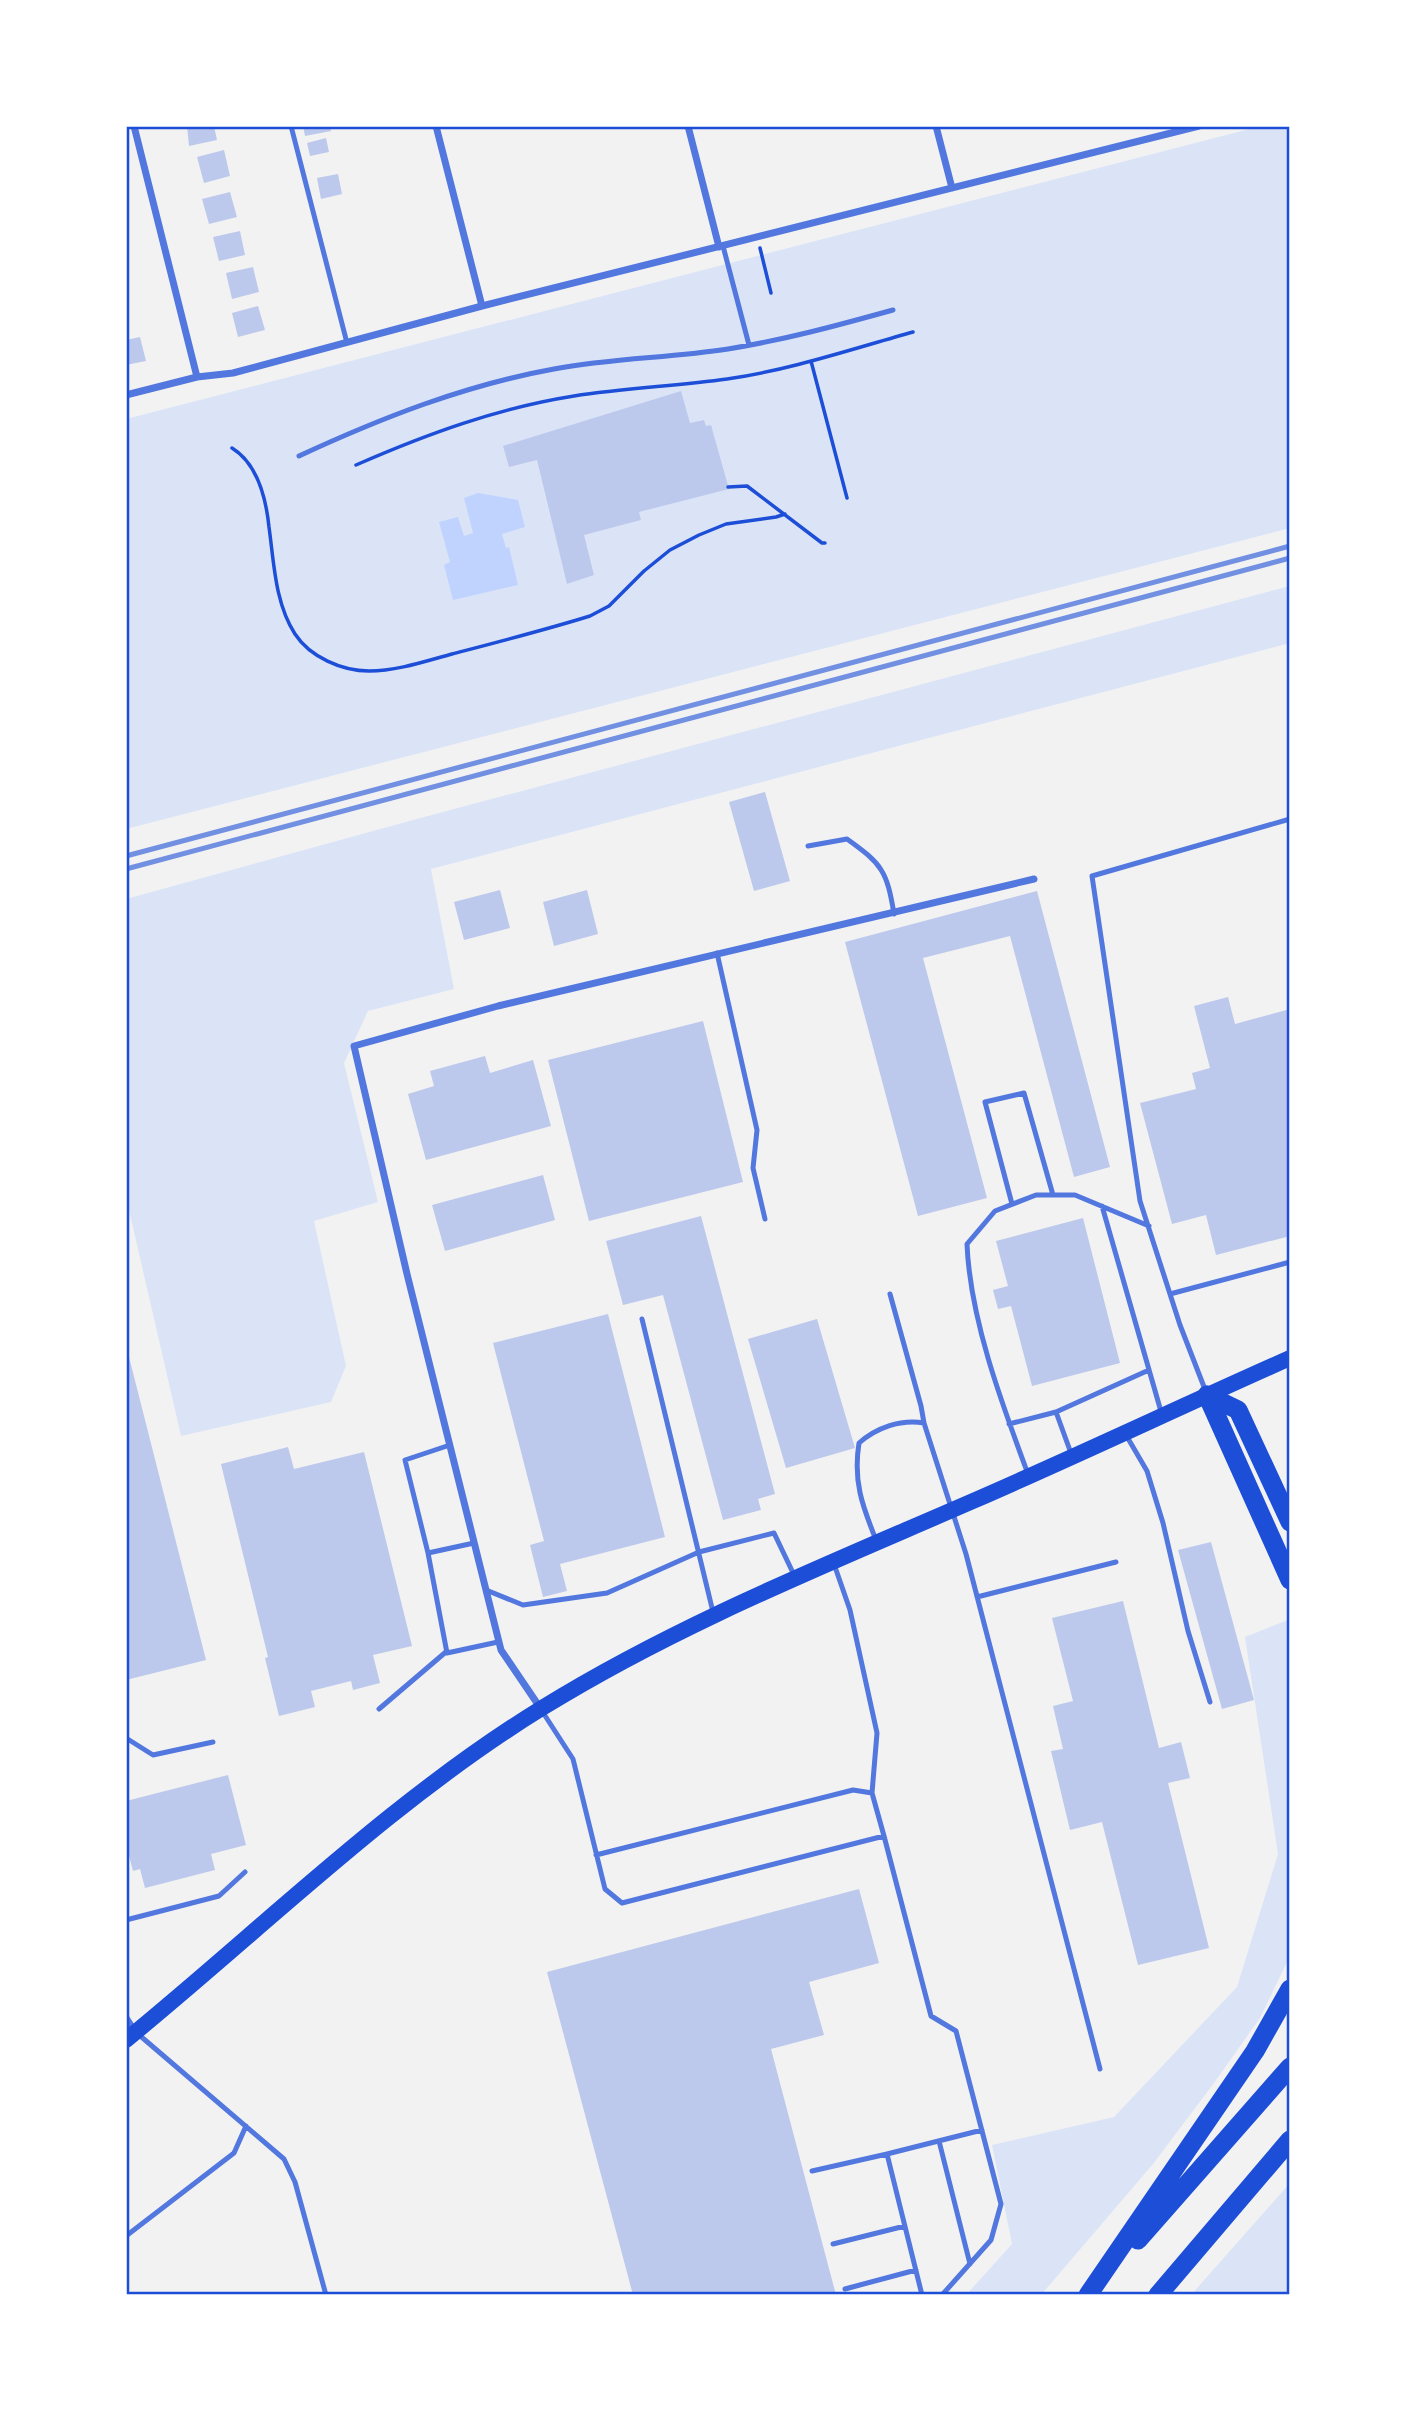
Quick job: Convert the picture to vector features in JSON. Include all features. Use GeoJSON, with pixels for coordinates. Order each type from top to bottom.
{"type":"FeatureCollection","features":[{"type":"Feature","properties":{"kind":"highway"},"geometry":{"type":"LineString","coordinates":[[1207,1395],[1238,1410],[1290,1522]]}},
{"type":"Feature","properties":{"kind":"highway"},"geometry":{"type":"LineString","coordinates":[[1207,1395],[1290,1580]]}},
{"type":"Feature","properties":{"kind":"highway"},"geometry":{"type":"LineString","coordinates":[[1089,2295],[1255,2051],[1290,1989]]}},
{"type":"Feature","properties":{"kind":"highway"},"geometry":{"type":"LineString","coordinates":[[1089,2295],[1290,2067]]}},
{"type":"Feature","properties":{"kind":"highway"},"geometry":{"type":"LineString","coordinates":[[1158,2295],[1290,2140]]}},
{"type":"Feature","properties":{"kind":"main road"},"geometry":{"type":"LineString","coordinates":[[131,2036],[425,1790],[541,1709],[604,1672],[713,1615],[795,1577],[951,1511],[1290,1358]]}},
{"type":"Feature","properties":{"kind":"street"},"geometry":{"type":"LineString","coordinates":[[134,126],[197,377]]}},
{"type":"Feature","properties":{"kind":"street"},"geometry":{"type":"LineString","coordinates":[[436,126],[482,306]]}},
{"type":"Feature","properties":{"kind":"street"},"geometry":{"type":"LineString","coordinates":[[688,126],[721,247]]}},
{"type":"Feature","properties":{"kind":"street"},"geometry":{"type":"LineString","coordinates":[[936,126],[952,188]]}},
{"type":"Feature","properties":{"kind":"street"},"geometry":{"type":"LineString","coordinates":[[126,395],[197,377],[233,373],[482,306],[1199,126]]}},
{"type":"Feature","properties":{"kind":"street"},"geometry":{"type":"LineString","coordinates":[[541,1709],[500,1650],[354,1046],[498,1006],[1034,879]]}},
{"type":"Feature","properties":{"kind":"street"},"geometry":{"type":"LineString","coordinates":[[126,2018],[131,2036]]}},
{"type":"Feature","properties":{"kind":"lane"},"geometry":{"type":"LineString","coordinates":[[291,126],[347,344]]}},
{"type":"Feature","properties":{"kind":"lane"},"geometry":{"type":"LineString","coordinates":[[721,247],[749,345]]}},
{"type":"Feature","properties":{"kind":"lane"},"geometry":{"type":"LineString","coordinates":[[299,456],[357,429],[470,389],[553,369],[788,338],[893,310]]}},
{"type":"Feature","properties":{"kind":"lane"},"geometry":{"type":"LineString","coordinates":[[1207,1395],[1140,1201],[1092,876],[1290,819]]}},
{"type":"Feature","properties":{"kind":"lane"},"geometry":{"type":"LineString","coordinates":[[808,846],[847,839],[873,858],[889,885],[894,914]]}},
{"type":"Feature","properties":{"kind":"lane"},"geometry":{"type":"LineString","coordinates":[[718,953],[757,1130],[753,1168],[765,1219]]}},
{"type":"Feature","properties":{"kind":"lane"},"geometry":{"type":"LineString","coordinates":[[1012,1204],[985,1102],[1024,1093],[1053,1195]]}},
{"type":"Feature","properties":{"kind":"lane"},"geometry":{"type":"LineString","coordinates":[[1028,1476],[1001,1400],[968,1278],[967,1244],[995,1211],[1036,1195],[1075,1195],[1149,1226]]}},
{"type":"Feature","properties":{"kind":"lane"},"geometry":{"type":"LineString","coordinates":[[1102,1206],[1162,1415]]}},
{"type":"Feature","properties":{"kind":"lane"},"geometry":{"type":"LineString","coordinates":[[1170,1294],[1290,1262]]}},
{"type":"Feature","properties":{"kind":"lane"},"geometry":{"type":"LineString","coordinates":[[890,1294],[924,1423],[977,1597],[1100,2069]]}},
{"type":"Feature","properties":{"kind":"lane"},"geometry":{"type":"LineString","coordinates":[[642,1319],[713,1615]]}},
{"type":"Feature","properties":{"kind":"lane"},"geometry":{"type":"LineString","coordinates":[[1009,1424],[1056,1412],[1149,1370]]}},
{"type":"Feature","properties":{"kind":"lane"},"geometry":{"type":"LineString","coordinates":[[1056,1412],[1072,1456]]}},
{"type":"Feature","properties":{"kind":"lane"},"geometry":{"type":"LineString","coordinates":[[876,1542],[859,1497],[859,1443],[869,1434],[886,1427],[906,1422],[924,1423]]}},
{"type":"Feature","properties":{"kind":"lane"},"geometry":{"type":"LineString","coordinates":[[1125,1432],[1147,1471],[1163,1523],[1188,1631],[1210,1702]]}},
{"type":"Feature","properties":{"kind":"lane"},"geometry":{"type":"LineString","coordinates":[[447,1651],[428,1553],[405,1460],[450,1445]]}},
{"type":"Feature","properties":{"kind":"lane"},"geometry":{"type":"LineString","coordinates":[[486,1590],[523,1605],[607,1592],[699,1552],[774,1533],[795,1577]]}},
{"type":"Feature","properties":{"kind":"lane"},"geometry":{"type":"LineString","coordinates":[[428,1553],[474,1543]]}},
{"type":"Feature","properties":{"kind":"lane"},"geometry":{"type":"LineString","coordinates":[[832,1561],[850,1610],[877,1733],[872,1793],[931,2016],[956,2031],[1001,2204],[991,2240],[942,2295]]}},
{"type":"Feature","properties":{"kind":"lane"},"geometry":{"type":"LineString","coordinates":[[977,1597],[1116,1562]]}},
{"type":"Feature","properties":{"kind":"lane"},"geometry":{"type":"LineString","coordinates":[[447,1651],[499,1642]]}},
{"type":"Feature","properties":{"kind":"lane"},"geometry":{"type":"LineString","coordinates":[[379,1709],[447,1651]]}},
{"type":"Feature","properties":{"kind":"lane"},"geometry":{"type":"LineString","coordinates":[[541,1709],[573,1759],[605,1889],[622,1903],[884,1836]]}},
{"type":"Feature","properties":{"kind":"lane"},"geometry":{"type":"LineString","coordinates":[[126,1738],[153,1755],[213,1742]]}},
{"type":"Feature","properties":{"kind":"lane"},"geometry":{"type":"LineString","coordinates":[[596,1855],[853,1790],[872,1793]]}},
{"type":"Feature","properties":{"kind":"lane"},"geometry":{"type":"LineString","coordinates":[[126,1920],[219,1896],[245,1872]]}},
{"type":"Feature","properties":{"kind":"lane"},"geometry":{"type":"LineString","coordinates":[[131,2036],[284,2159],[295,2182],[326,2295]]}},
{"type":"Feature","properties":{"kind":"lane"},"geometry":{"type":"LineString","coordinates":[[126,2236],[234,2153],[246,2126]]}},
{"type":"Feature","properties":{"kind":"lane"},"geometry":{"type":"LineString","coordinates":[[812,2171],[982,2130]]}},
{"type":"Feature","properties":{"kind":"lane"},"geometry":{"type":"LineString","coordinates":[[939,2141],[970,2264]]}},
{"type":"Feature","properties":{"kind":"lane"},"geometry":{"type":"LineString","coordinates":[[887,2154],[922,2295]]}},
{"type":"Feature","properties":{"kind":"lane"},"geometry":{"type":"LineString","coordinates":[[833,2244],[905,2226]]}},
{"type":"Feature","properties":{"kind":"lane"},"geometry":{"type":"LineString","coordinates":[[845,2289],[916,2270]]}},
{"type":"Feature","properties":{"kind":"path"},"geometry":{"type":"LineString","coordinates":[[757,237],[771,293]]}},
{"type":"Feature","properties":{"kind":"path"},"geometry":{"type":"LineString","coordinates":[[356,464],[446,428],[532,404],[595,393],[729,379],[811,361],[913,332]]}},
{"type":"Feature","properties":{"kind":"path"},"geometry":{"type":"LineString","coordinates":[[811,361],[847,498]]}},
{"type":"Feature","properties":{"kind":"path"},"geometry":{"type":"LineString","coordinates":[[232,449],[243,456],[262,492],[268,516],[278,594],[296,635],[310,650],[328,661],[368,671],[422,662],[590,616],[609,606],[644,571],[670,550],[726,524],[785,514]]}},
{"type":"Feature","properties":{"kind":"path"},"geometry":{"type":"LineString","coordinates":[[728,487],[747,486],[825,543]]}},
{"type":"Feature","properties":{"kind":"shaded area"},"geometry":{"type":"Polygon","coordinates":[[[1261,126],[1290,126],[1290,528],[126,829],[126,419],[1261,126]]]}},
{"type":"Feature","properties":{"kind":"shaded area"},"geometry":{"type":"Polygon","coordinates":[[[1290,586],[1290,643],[431,869],[454,989],[368,1011],[344,1063],[378,1202],[314,1221],[346,1366],[331,1402],[181,1436],[126,1197],[126,899],[1290,586]]]}},
{"type":"Feature","properties":{"kind":"shaded area"},"geometry":{"type":"Polygon","coordinates":[[[1290,1619],[1290,1956],[1260,2018],[1214,2083],[1153,2164],[1041,2295],[966,2295],[1012,2244],[992,2145],[1114,2117],[1237,1987],[1278,1854],[1245,1637],[1290,1619]]]}},
{"type":"Feature","properties":{"kind":"shaded area"},"geometry":{"type":"Polygon","coordinates":[[[1290,2183],[1290,2295],[1191,2295],[1290,2183]]]}},
{"type":"Feature","properties":{"kind":"water"},"geometry":{"type":"Polygon","coordinates":[[[478,493],[518,500],[525,527],[502,534],[506,548],[509,547],[518,585],[453,600],[444,565],[450,562],[439,522],[458,517],[464,536],[473,533],[464,498],[478,493]]]}},
{"type":"Feature","properties":{"kind":"building"},"geometry":{"type":"Polygon","coordinates":[[[187,126],[214,126],[217,140],[189,146],[187,126]]]}},
{"type":"Feature","properties":{"kind":"building"},"geometry":{"type":"Polygon","coordinates":[[[303,126],[330,126],[331,131],[305,136],[303,126]]]}},
{"type":"Feature","properties":{"kind":"building"},"geometry":{"type":"Polygon","coordinates":[[[326,138],[329,152],[310,156],[307,143],[326,138]]]}},
{"type":"Feature","properties":{"kind":"building"},"geometry":{"type":"Polygon","coordinates":[[[224,150],[230,176],[204,183],[197,157],[224,150]]]}},
{"type":"Feature","properties":{"kind":"building"},"geometry":{"type":"Polygon","coordinates":[[[338,174],[342,194],[321,199],[317,178],[338,174]]]}},
{"type":"Feature","properties":{"kind":"building"},"geometry":{"type":"Polygon","coordinates":[[[230,192],[237,217],[209,224],[202,199],[230,192]]]}},
{"type":"Feature","properties":{"kind":"building"},"geometry":{"type":"Polygon","coordinates":[[[240,231],[245,255],[219,261],[213,237],[240,231]]]}},
{"type":"Feature","properties":{"kind":"building"},"geometry":{"type":"Polygon","coordinates":[[[253,267],[259,292],[232,299],[226,273],[253,267]]]}},
{"type":"Feature","properties":{"kind":"building"},"geometry":{"type":"Polygon","coordinates":[[[258,306],[265,330],[238,337],[232,313],[258,306]]]}},
{"type":"Feature","properties":{"kind":"building"},"geometry":{"type":"Polygon","coordinates":[[[140,337],[146,361],[126,365],[126,340],[140,337]]]}},
{"type":"Feature","properties":{"kind":"building"},"geometry":{"type":"Polygon","coordinates":[[[681,391],[690,423],[704,420],[706,426],[711,425],[729,489],[639,512],[641,520],[584,535],[594,575],[567,584],[537,460],[509,467],[503,446],[681,391]]]}},
{"type":"Feature","properties":{"kind":"building"},"geometry":{"type":"Polygon","coordinates":[[[765,792],[790,881],[754,891],[729,802],[765,792]]]}},
{"type":"Feature","properties":{"kind":"building"},"geometry":{"type":"Polygon","coordinates":[[[500,890],[510,928],[464,940],[454,902],[500,890]]]}},
{"type":"Feature","properties":{"kind":"building"},"geometry":{"type":"Polygon","coordinates":[[[587,890],[598,934],[554,946],[543,902],[587,890]]]}},
{"type":"Feature","properties":{"kind":"building"},"geometry":{"type":"Polygon","coordinates":[[[1037,891],[1110,1167],[1074,1177],[1010,936],[923,958],[987,1198],[918,1216],[845,942],[1037,891]]]}},
{"type":"Feature","properties":{"kind":"building"},"geometry":{"type":"Polygon","coordinates":[[[1228,997],[1235,1024],[1290,1009],[1290,1236],[1216,1255],[1206,1215],[1172,1224],[1140,1103],[1196,1089],[1192,1073],[1210,1068],[1194,1006],[1228,997]]]}},
{"type":"Feature","properties":{"kind":"building"},"geometry":{"type":"Polygon","coordinates":[[[703,1021],[743,1182],[589,1221],[548,1060],[703,1021]]]}},
{"type":"Feature","properties":{"kind":"building"},"geometry":{"type":"Polygon","coordinates":[[[485,1056],[490,1073],[533,1060],[551,1126],[426,1160],[408,1094],[434,1086],[430,1071],[485,1056]]]}},
{"type":"Feature","properties":{"kind":"building"},"geometry":{"type":"Polygon","coordinates":[[[543,1175],[555,1220],[445,1251],[432,1205],[543,1175]]]}},
{"type":"Feature","properties":{"kind":"building"},"geometry":{"type":"Polygon","coordinates":[[[701,1216],[775,1494],[758,1499],[761,1510],[723,1520],[663,1295],[623,1305],[606,1241],[701,1216]]]}},
{"type":"Feature","properties":{"kind":"building"},"geometry":{"type":"Polygon","coordinates":[[[1083,1218],[1120,1363],[1032,1386],[1011,1306],[998,1309],[993,1290],[1008,1286],[996,1241],[1083,1218]]]}},
{"type":"Feature","properties":{"kind":"building"},"geometry":{"type":"Polygon","coordinates":[[[608,1314],[665,1537],[560,1564],[567,1591],[543,1597],[530,1545],[544,1541],[493,1343],[608,1314]]]}},
{"type":"Feature","properties":{"kind":"building"},"geometry":{"type":"Polygon","coordinates":[[[817,1319],[855,1448],[786,1468],[748,1339],[817,1319]]]}},
{"type":"Feature","properties":{"kind":"building"},"geometry":{"type":"Polygon","coordinates":[[[126,1345],[206,1660],[126,1680],[126,1345]]]}},
{"type":"Feature","properties":{"kind":"building"},"geometry":{"type":"Polygon","coordinates":[[[288,1447],[294,1469],[364,1452],[412,1646],[373,1655],[380,1683],[353,1690],[351,1681],[311,1691],[315,1707],[279,1716],[265,1658],[268,1657],[221,1464],[288,1447]]]}},
{"type":"Feature","properties":{"kind":"building"},"geometry":{"type":"Polygon","coordinates":[[[1211,1542],[1254,1700],[1222,1709],[1178,1550],[1211,1542]]]}},
{"type":"Feature","properties":{"kind":"building"},"geometry":{"type":"Polygon","coordinates":[[[1123,1601],[1159,1748],[1181,1742],[1190,1778],[1168,1783],[1209,1948],[1138,1965],[1102,1822],[1070,1830],[1051,1751],[1063,1749],[1053,1706],[1073,1701],[1052,1618],[1123,1601]]]}},
{"type":"Feature","properties":{"kind":"building"},"geometry":{"type":"Polygon","coordinates":[[[228,1775],[246,1845],[211,1854],[215,1870],[145,1888],[140,1869],[133,1871],[126,1844],[126,1801],[228,1775]]]}},
{"type":"Feature","properties":{"kind":"building"},"geometry":{"type":"Polygon","coordinates":[[[859,1889],[879,1963],[809,1982],[824,2035],[771,2049],[836,2295],[633,2295],[547,1972],[859,1889]]]}},
{"type":"Feature","properties":{"kind":"railway"},"geometry":{"type":"LineString","coordinates":[[126,856],[1290,546]]}},
{"type":"Feature","properties":{"kind":"railway"},"geometry":{"type":"LineString","coordinates":[[126,869],[1290,558]]}}]}
